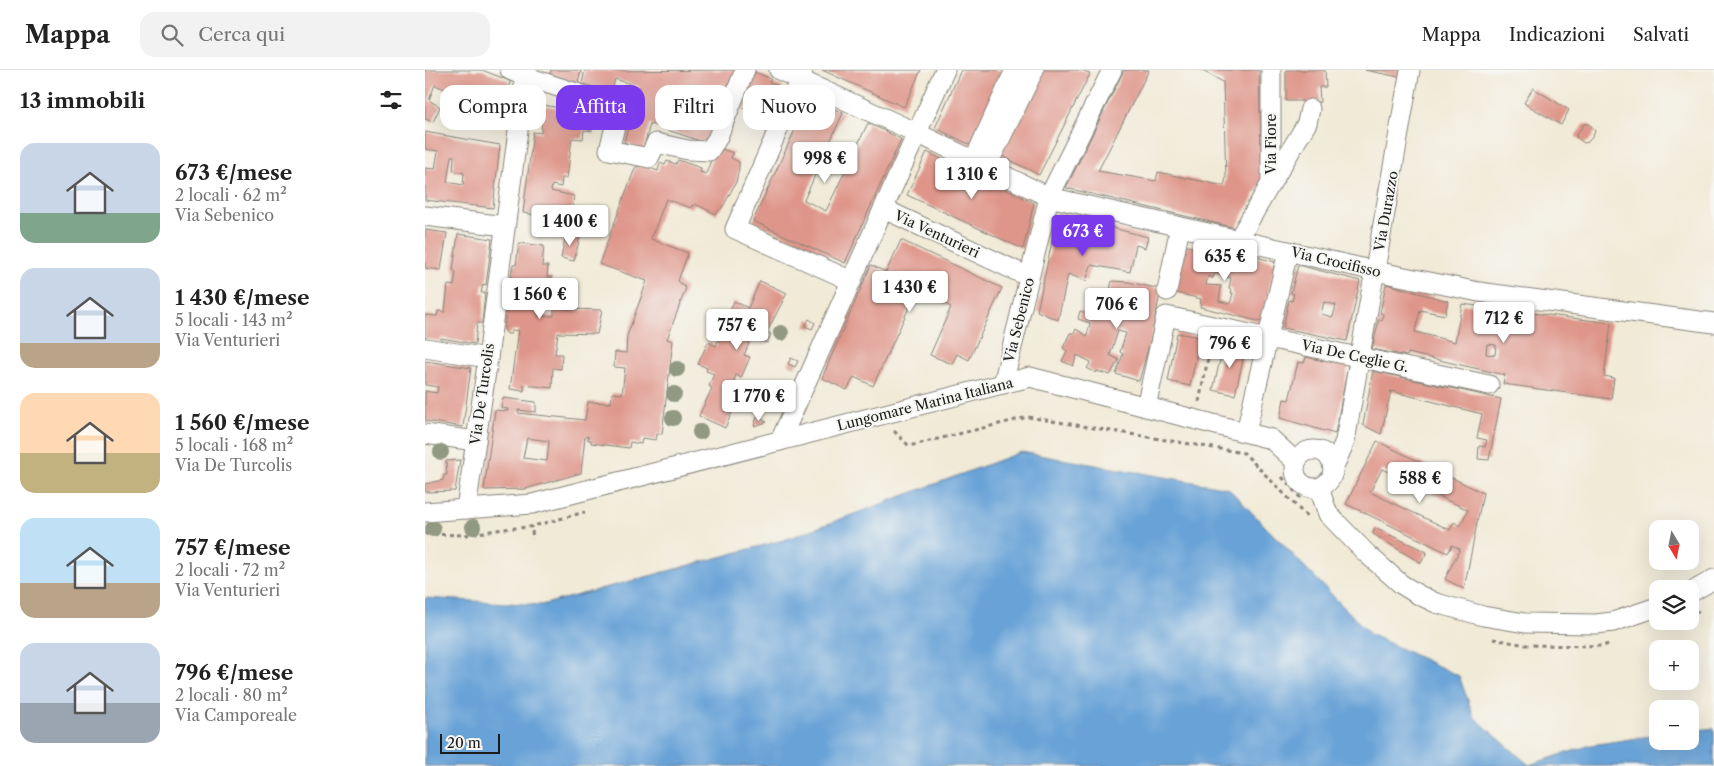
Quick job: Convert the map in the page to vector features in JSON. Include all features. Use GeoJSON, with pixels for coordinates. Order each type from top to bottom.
{"type":"FeatureCollection","features":[{"type":"Feature","properties":{"kind":"street"},"geometry":{"type":"LineString","coordinates":[[733,100],[745,70]]}},
{"type":"Feature","properties":{"kind":"street","name":"Via Crocifisso"},"geometry":{"type":"LineString","coordinates":[[779,70],[802,75],[1049,197],[1375,271],[1479,292],[1714,323]]}},
{"type":"Feature","properties":{"kind":"street"},"geometry":{"type":"LineString","coordinates":[[884,209],[945,70]]}},
{"type":"Feature","properties":{"kind":"street"},"geometry":{"type":"LineString","coordinates":[[981,163],[1015,70]]}},
{"type":"Feature","properties":{"kind":"street"},"geometry":{"type":"LineString","coordinates":[[981,163],[1033,70]]}},
{"type":"Feature","properties":{"kind":"street","name":"Via Sebenico"},"geometry":{"type":"LineString","coordinates":[[1003,384],[1049,197],[1111,70]]}},
{"type":"Feature","properties":{"kind":"street","name":"Via Fiore"},"geometry":{"type":"LineString","coordinates":[[1238,240],[1271,183],[1271,70]]}},
{"type":"Feature","properties":{"kind":"street","name":"Via Durazzo"},"geometry":{"type":"LineString","coordinates":[[1333,468],[1345,441],[1411,70]]}},
{"type":"Feature","properties":{"kind":"street"},"geometry":{"type":"LineString","coordinates":[[520,72],[620,107],[609,150],[649,158],[656,143],[688,150],[709,152],[721,130]]}},
{"type":"Feature","properties":{"kind":"street","name":"Via De Turcolis"},"geometry":{"type":"LineString","coordinates":[[466,509],[505,226],[520,72]]}},
{"type":"Feature","properties":{"kind":"street"},"geometry":{"type":"LineString","coordinates":[[1271,183],[1307,123],[1310,109]]}},
{"type":"Feature","properties":{"kind":"street"},"geometry":{"type":"LineString","coordinates":[[778,130],[735,229],[852,281]]}},
{"type":"Feature","properties":{"kind":"street","name":"Via Venturieri"},"geometry":{"type":"LineString","coordinates":[[780,441],[884,209],[1029,277]]}},
{"type":"Feature","properties":{"kind":"street"},"geometry":{"type":"LineString","coordinates":[[425,216],[505,226]]}},
{"type":"Feature","properties":{"kind":"street"},"geometry":{"type":"LineString","coordinates":[[1167,291],[1180,227]]}},
{"type":"Feature","properties":{"kind":"street"},"geometry":{"type":"LineString","coordinates":[[1246,432],[1288,251]]}},
{"type":"Feature","properties":{"kind":"street","name":"Via De Ceglie G."},"geometry":{"type":"LineString","coordinates":[[1146,407],[1166,316],[1489,385]]}},
{"type":"Feature","properties":{"kind":"street"},"geometry":{"type":"LineString","coordinates":[[425,348],[488,358]]}},
{"type":"Feature","properties":{"kind":"street","name":"Lungomare Marina Italiana"},"geometry":{"type":"LineString","coordinates":[[425,512],[532,504],[1030,377],[1271,439],[1297,462]]}},
{"type":"Feature","properties":{"kind":"street"},"geometry":{"type":"LineString","coordinates":[[425,434],[476,441]]}},
{"type":"Feature","properties":{"kind":"street"},"geometry":{"type":"LineString","coordinates":[[1311,450],[1317,450],[1329,456],[1333,468],[1329,481],[1319,488],[1307,487],[1298,479],[1296,474],[1297,462],[1305,453],[1311,450]]}},
{"type":"Feature","properties":{"kind":"street"},"geometry":{"type":"LineString","coordinates":[[1319,488],[1328,514],[1367,554],[1401,584],[1436,603],[1483,616],[1525,623],[1596,624],[1613,622],[1649,610]]}},
{"type":"Feature","properties":{"kind":"street"},"geometry":{"type":"LineString","coordinates":[[1699,588],[1714,579]]}},
{"type":"Feature","properties":{"kind":"path"},"geometry":{"type":"LineString","coordinates":[[1195,419],[1215,326]]}},
{"type":"Feature","properties":{"kind":"path"},"geometry":{"type":"LineString","coordinates":[[893,430],[909,446],[1028,417],[1244,453],[1311,521]]}},
{"type":"Feature","properties":{"kind":"path"},"geometry":{"type":"LineString","coordinates":[[1278,473],[1307,506]]}},
{"type":"Feature","properties":{"kind":"path"},"geometry":{"type":"LineString","coordinates":[[425,534],[466,535],[530,527],[586,512]]}},
{"type":"Feature","properties":{"kind":"path"},"geometry":{"type":"LineString","coordinates":[[532,531],[533,539]]}},
{"type":"Feature","properties":{"kind":"path"},"geometry":{"type":"LineString","coordinates":[[1489,638],[1526,645],[1603,646],[1612,643]]}},
{"type":"Feature","properties":{"kind":"water"},"geometry":{"type":"Polygon","coordinates":[[[1021,452],[1228,488],[1370,634],[1459,676],[1474,717],[1529,765],[1591,745],[1649,736],[1649,750],[1699,750],[1699,730],[1714,728],[1714,766],[425,766],[425,598],[541,605],[787,539],[1021,452]]]}},
{"type":"Feature","properties":{"kind":"building"},"geometry":{"type":"Polygon","coordinates":[[[425,70],[482,70],[510,81],[509,85],[440,85],[440,87],[435,85],[429,100],[440,107],[433,122],[425,119],[425,70]]]}},
{"type":"Feature","properties":{"kind":"building"},"geometry":{"type":"Polygon","coordinates":[[[551,70],[581,70],[578,83],[550,74],[551,70]]]}},
{"type":"Feature","properties":{"kind":"building"},"geometry":{"type":"Polygon","coordinates":[[[585,70],[739,70],[733,85],[655,85],[655,126],[650,124],[643,150],[624,142],[627,130],[645,130],[645,85],[634,85],[615,79],[614,85],[582,84],[585,70]]]}},
{"type":"Feature","properties":{"kind":"building"},"geometry":{"type":"Polygon","coordinates":[[[822,70],[921,70],[904,107],[822,70]]]}},
{"type":"Feature","properties":{"kind":"building"},"geometry":{"type":"Polygon","coordinates":[[[961,70],[1006,70],[973,146],[935,128],[961,70]]]}},
{"type":"Feature","properties":{"kind":"building"},"geometry":{"type":"Polygon","coordinates":[[[1043,70],[1083,70],[1090,74],[1039,175],[1000,155],[1043,70]]]}},
{"type":"Feature","properties":{"kind":"building"},"geometry":{"type":"Polygon","coordinates":[[[1124,70],[1149,70],[1098,171],[1156,181],[1158,172],[1224,186],[1226,178],[1223,82],[1201,70],[1259,70],[1262,181],[1236,228],[1066,188],[1124,70]]]}},
{"type":"Feature","properties":{"kind":"building"},"geometry":{"type":"Polygon","coordinates":[[[1286,70],[1325,70],[1326,87],[1319,87],[1320,102],[1286,101],[1286,70]]]}},
{"type":"Feature","properties":{"kind":"building"},"geometry":{"type":"Polygon","coordinates":[[[1365,70],[1400,70],[1399,77],[1365,70]]]}},
{"type":"Feature","properties":{"kind":"building"},"geometry":{"type":"Polygon","coordinates":[[[755,72],[771,79],[769,82],[776,85],[746,85],[751,74],[754,75],[755,72]]]}},
{"type":"Feature","properties":{"kind":"building"},"geometry":{"type":"Polygon","coordinates":[[[1533,88],[1569,110],[1561,125],[1524,103],[1533,88]]]}},
{"type":"Feature","properties":{"kind":"building"},"geometry":{"type":"Polygon","coordinates":[[[743,92],[743,108],[737,106],[743,92]]]}},
{"type":"Feature","properties":{"kind":"building"},"geometry":{"type":"Polygon","coordinates":[[[546,106],[556,107],[556,130],[584,130],[583,139],[572,138],[567,178],[562,178],[561,187],[552,185],[551,191],[574,196],[571,220],[523,213],[533,132],[541,133],[541,130],[546,130],[546,106]]]}},
{"type":"Feature","properties":{"kind":"building"},"geometry":{"type":"Polygon","coordinates":[[[835,109],[843,113],[804,200],[826,211],[868,123],[901,139],[845,263],[753,221],[795,130],[835,130],[835,109]]]}},
{"type":"Feature","properties":{"kind":"building"},"geometry":{"type":"Polygon","coordinates":[[[1584,124],[1589,124],[1595,131],[1588,142],[1584,143],[1576,135],[1584,124]]]}},
{"type":"Feature","properties":{"kind":"building"},"geometry":{"type":"Polygon","coordinates":[[[668,130],[714,130],[709,144],[668,130]]]}},
{"type":"Feature","properties":{"kind":"building"},"geometry":{"type":"Polygon","coordinates":[[[425,132],[500,145],[493,208],[425,200],[425,168],[435,169],[438,151],[425,149],[425,132]],[[451,156],[447,182],[463,185],[464,173],[453,171],[454,156],[451,156]]]}},
{"type":"Feature","properties":{"kind":"building"},"geometry":{"type":"Polygon","coordinates":[[[719,148],[733,153],[731,158],[739,162],[736,182],[724,205],[716,214],[695,204],[691,208],[666,199],[651,239],[688,253],[678,281],[686,288],[667,339],[673,341],[662,434],[657,434],[656,440],[642,438],[641,444],[630,442],[629,448],[591,443],[591,440],[588,440],[588,436],[585,437],[581,473],[525,489],[484,490],[495,410],[508,411],[508,409],[501,408],[503,398],[536,402],[536,412],[518,410],[518,413],[585,420],[588,402],[611,403],[612,393],[622,394],[625,368],[614,367],[615,352],[626,353],[627,336],[647,281],[599,264],[635,168],[642,165],[658,171],[660,163],[665,165],[667,161],[676,164],[678,160],[701,168],[700,172],[706,174],[714,152],[719,148]],[[527,438],[523,458],[547,461],[549,441],[527,438]]]}},
{"type":"Feature","properties":{"kind":"building"},"geometry":{"type":"Polygon","coordinates":[[[927,152],[1034,203],[1023,249],[907,195],[927,152]]]}},
{"type":"Feature","properties":{"kind":"building"},"geometry":{"type":"Polygon","coordinates":[[[1058,214],[1148,237],[1145,248],[1136,245],[1130,272],[1091,265],[1086,281],[1068,274],[1058,320],[1037,311],[1058,214]]]}},
{"type":"Feature","properties":{"kind":"building"},"geometry":{"type":"Polygon","coordinates":[[[425,230],[447,233],[441,270],[425,268],[425,230]]]}},
{"type":"Feature","properties":{"kind":"building"},"geometry":{"type":"Polygon","coordinates":[[[458,234],[492,239],[486,285],[483,284],[481,293],[485,293],[482,323],[477,323],[475,344],[441,338],[441,341],[425,339],[425,315],[437,316],[438,311],[445,312],[448,285],[454,286],[456,272],[453,270],[458,234]]]}},
{"type":"Feature","properties":{"kind":"building"},"geometry":{"type":"Polygon","coordinates":[[[566,234],[580,237],[574,261],[561,258],[566,234]]]}},
{"type":"Feature","properties":{"kind":"building"},"geometry":{"type":"Polygon","coordinates":[[[901,240],[1002,288],[969,360],[957,354],[952,364],[930,355],[951,307],[917,290],[873,386],[854,377],[847,390],[822,378],[871,265],[886,272],[901,240]]]}},
{"type":"Feature","properties":{"kind":"building"},"geometry":{"type":"Polygon","coordinates":[[[519,243],[544,246],[542,266],[548,266],[547,277],[552,277],[550,296],[568,301],[567,309],[602,310],[597,334],[558,333],[555,354],[562,354],[561,369],[553,368],[552,388],[524,385],[524,391],[510,389],[518,330],[507,334],[504,330],[506,308],[510,309],[511,297],[508,296],[513,265],[516,265],[519,243]],[[538,307],[538,316],[554,316],[554,308],[538,307]]]}},
{"type":"Feature","properties":{"kind":"building"},"geometry":{"type":"Polygon","coordinates":[[[1183,245],[1229,254],[1228,259],[1238,261],[1239,252],[1275,262],[1262,322],[1200,307],[1201,299],[1173,292],[1183,245]],[[1215,273],[1213,278],[1208,276],[1206,285],[1221,286],[1219,301],[1230,304],[1233,293],[1231,293],[1232,290],[1229,288],[1231,278],[1215,273]]]}},
{"type":"Feature","properties":{"kind":"building"},"geometry":{"type":"Polygon","coordinates":[[[1298,265],[1360,281],[1347,341],[1283,328],[1289,300],[1292,301],[1294,294],[1291,293],[1298,265]],[[1324,302],[1321,314],[1333,317],[1336,305],[1324,302]]]}},
{"type":"Feature","properties":{"kind":"building"},"geometry":{"type":"Polygon","coordinates":[[[760,281],[787,293],[767,332],[771,334],[767,343],[752,337],[744,355],[750,357],[741,378],[736,375],[734,381],[743,386],[739,395],[741,397],[736,410],[734,408],[725,428],[699,416],[712,388],[709,386],[714,374],[706,371],[707,368],[698,364],[708,342],[716,346],[734,301],[748,308],[760,281]]]}},
{"type":"Feature","properties":{"kind":"building"},"geometry":{"type":"Polygon","coordinates":[[[1112,281],[1128,282],[1161,289],[1151,338],[1139,381],[1116,374],[1123,354],[1120,352],[1126,333],[1118,331],[1110,355],[1119,360],[1110,375],[1097,371],[1096,373],[1087,368],[1091,362],[1077,355],[1073,366],[1062,361],[1067,351],[1063,348],[1070,333],[1074,333],[1076,329],[1087,336],[1090,323],[1078,319],[1080,311],[1091,315],[1095,300],[1122,307],[1122,305],[1107,302],[1112,281]]]}},
{"type":"Feature","properties":{"kind":"building"},"geometry":{"type":"Polygon","coordinates":[[[1386,284],[1448,301],[1445,315],[1420,310],[1415,332],[1455,342],[1462,304],[1611,323],[1604,376],[1614,378],[1611,399],[1503,384],[1505,375],[1408,353],[1407,356],[1372,349],[1379,319],[1382,321],[1383,314],[1380,313],[1386,284]],[[1487,344],[1486,354],[1495,355],[1496,345],[1487,344]]]}},
{"type":"Feature","properties":{"kind":"building"},"geometry":{"type":"Polygon","coordinates":[[[809,319],[815,323],[812,329],[805,326],[809,319]]]}},
{"type":"Feature","properties":{"kind":"building"},"geometry":{"type":"Polygon","coordinates":[[[1177,333],[1200,337],[1190,386],[1168,381],[1177,333]]]}},
{"type":"Feature","properties":{"kind":"building"},"geometry":{"type":"Polygon","coordinates":[[[1224,343],[1246,346],[1235,395],[1213,390],[1224,343]]]}},
{"type":"Feature","properties":{"kind":"building"},"geometry":{"type":"Polygon","coordinates":[[[1306,357],[1323,361],[1324,357],[1349,361],[1335,434],[1280,418],[1284,399],[1289,400],[1298,362],[1304,363],[1306,357]]]}},
{"type":"Feature","properties":{"kind":"building"},"geometry":{"type":"Polygon","coordinates":[[[791,358],[798,361],[795,367],[788,364],[791,358]]]}},
{"type":"Feature","properties":{"kind":"building"},"geometry":{"type":"Polygon","coordinates":[[[425,361],[471,368],[463,427],[425,421],[425,391],[437,393],[438,387],[425,385],[425,361]]]}},
{"type":"Feature","properties":{"kind":"building"},"geometry":{"type":"Polygon","coordinates":[[[1373,371],[1501,399],[1489,460],[1478,459],[1479,446],[1485,447],[1487,440],[1477,438],[1482,414],[1391,391],[1381,434],[1363,425],[1373,371]]]}},
{"type":"Feature","properties":{"kind":"building"},"geometry":{"type":"Polygon","coordinates":[[[780,382],[786,385],[784,390],[778,388],[780,382]]]}},
{"type":"Feature","properties":{"kind":"building"},"geometry":{"type":"Polygon","coordinates":[[[757,417],[767,422],[754,426],[757,417]]]}},
{"type":"Feature","properties":{"kind":"building"},"geometry":{"type":"Polygon","coordinates":[[[1377,441],[1483,493],[1464,589],[1445,579],[1460,549],[1452,545],[1448,553],[1346,504],[1377,441]],[[1382,469],[1370,492],[1450,530],[1454,522],[1460,526],[1468,510],[1382,469]]]}},
{"type":"Feature","properties":{"kind":"building"},"geometry":{"type":"Polygon","coordinates":[[[460,460],[455,491],[425,492],[425,484],[443,480],[444,475],[447,475],[446,461],[460,460]]]}},
{"type":"Feature","properties":{"kind":"building"},"geometry":{"type":"Polygon","coordinates":[[[1375,528],[1427,552],[1421,563],[1373,534],[1375,528]]]}}]}
